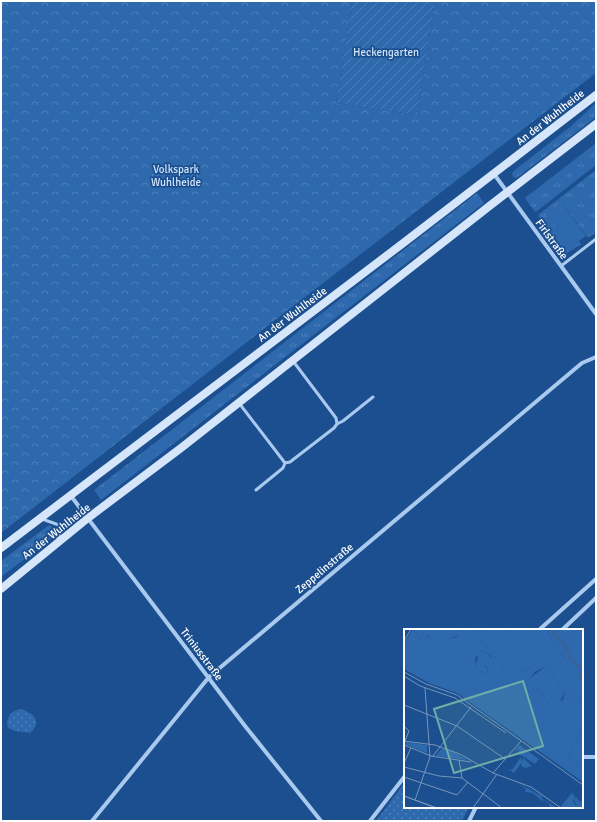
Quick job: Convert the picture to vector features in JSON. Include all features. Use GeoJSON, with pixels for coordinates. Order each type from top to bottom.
{"type":"FeatureCollection","features":[{"type":"Feature","properties":{"kind":"main road","name":"An der Wuhlheide"},"geometry":{"type":"LineString","coordinates":[[1,548],[596,95]]}},
{"type":"Feature","properties":{"kind":"main road","name":"An der Wuhlheide"},"geometry":{"type":"LineString","coordinates":[[1,589],[88,518],[239,403],[292,360],[596,124]]}},
{"type":"Feature","properties":{"kind":"street","name":"Firlstraße"},"geometry":{"type":"LineString","coordinates":[[494,174],[596,314]]}},
{"type":"Feature","properties":{"kind":"street","name":"Zeppelinstraße"},"geometry":{"type":"LineString","coordinates":[[92,821],[209,677],[582,363],[596,357]]}},
{"type":"Feature","properties":{"kind":"street","name":"Triniusstraße"},"geometry":{"type":"LineString","coordinates":[[71,496],[245,726],[321,821]]}},
{"type":"Feature","properties":{"kind":"street"},"geometry":{"type":"LineString","coordinates":[[540,629],[596,579]]}},
{"type":"Feature","properties":{"kind":"street"},"geometry":{"type":"LineString","coordinates":[[563,629],[596,598]]}},
{"type":"Feature","properties":{"kind":"street"},"geometry":{"type":"LineString","coordinates":[[583,757],[596,757]]}},
{"type":"Feature","properties":{"kind":"street"},"geometry":{"type":"LineString","coordinates":[[370,821],[404,777]]}},
{"type":"Feature","properties":{"kind":"street"},"geometry":{"type":"LineString","coordinates":[[469,821],[476,808]]}},
{"type":"Feature","properties":{"kind":"lane","name":"Firlstraße"},"geometry":{"type":"LineString","coordinates":[[561,266],[596,239]]}},
{"type":"Feature","properties":{"kind":"lane"},"geometry":{"type":"LineString","coordinates":[[292,360],[336,418],[337,424]]}},
{"type":"Feature","properties":{"kind":"lane"},"geometry":{"type":"LineString","coordinates":[[256,490],[282,468],[285,463],[290,462],[373,397]]}},
{"type":"Feature","properties":{"kind":"lane"},"geometry":{"type":"LineString","coordinates":[[239,403],[285,463]]}},
{"type":"Feature","properties":{"kind":"lane"},"geometry":{"type":"LineString","coordinates":[[40,518],[59,525],[61,531],[56,544]]}},
{"type":"Feature","properties":{"kind":"green space","name":"Volkspark Wuhlheide"},"geometry":{"type":"Polygon","coordinates":[[[1,1],[352,1],[336,103],[417,115],[435,1],[596,1],[596,73],[1,533],[1,1]]]}},
{"type":"Feature","properties":{"kind":"green space","name":"Heckengarten"},"geometry":{"type":"Polygon","coordinates":[[[352,1],[435,1],[417,115],[336,103],[352,1]]]}},
{"type":"Feature","properties":{"kind":"green space"},"geometry":{"type":"Polygon","coordinates":[[[596,103],[596,117],[518,177],[513,177],[512,174],[515,170],[570,127],[596,103]]]}},
{"type":"Feature","properties":{"kind":"green space"},"geometry":{"type":"Polygon","coordinates":[[[596,143],[596,165],[535,212],[525,198],[596,143]]]}},
{"type":"Feature","properties":{"kind":"green space"},"geometry":{"type":"Polygon","coordinates":[[[596,170],[596,232],[588,238],[562,203],[571,247],[579,241],[581,244],[566,254],[538,216],[596,170]]]}},
{"type":"Feature","properties":{"kind":"green space"},"geometry":{"type":"Polygon","coordinates":[[[477,193],[484,203],[101,500],[94,490],[477,193]]]}},
{"type":"Feature","properties":{"kind":"green space"},"geometry":{"type":"Polygon","coordinates":[[[561,202],[586,236],[571,247],[546,214],[561,202]]]}},
{"type":"Feature","properties":{"kind":"green space"},"geometry":{"type":"Polygon","coordinates":[[[49,525],[55,529],[56,532],[52,538],[1,577],[1,561],[49,525]]]}},
{"type":"Feature","properties":{"kind":"green space"},"geometry":{"type":"Polygon","coordinates":[[[20,709],[29,712],[35,718],[36,725],[30,733],[15,731],[8,728],[7,722],[9,716],[16,710],[20,709]]]}},
{"type":"Feature","properties":{"kind":"green space"},"geometry":{"type":"Polygon","coordinates":[[[404,783],[404,808],[468,808],[462,821],[376,821],[404,783]]]}}]}
